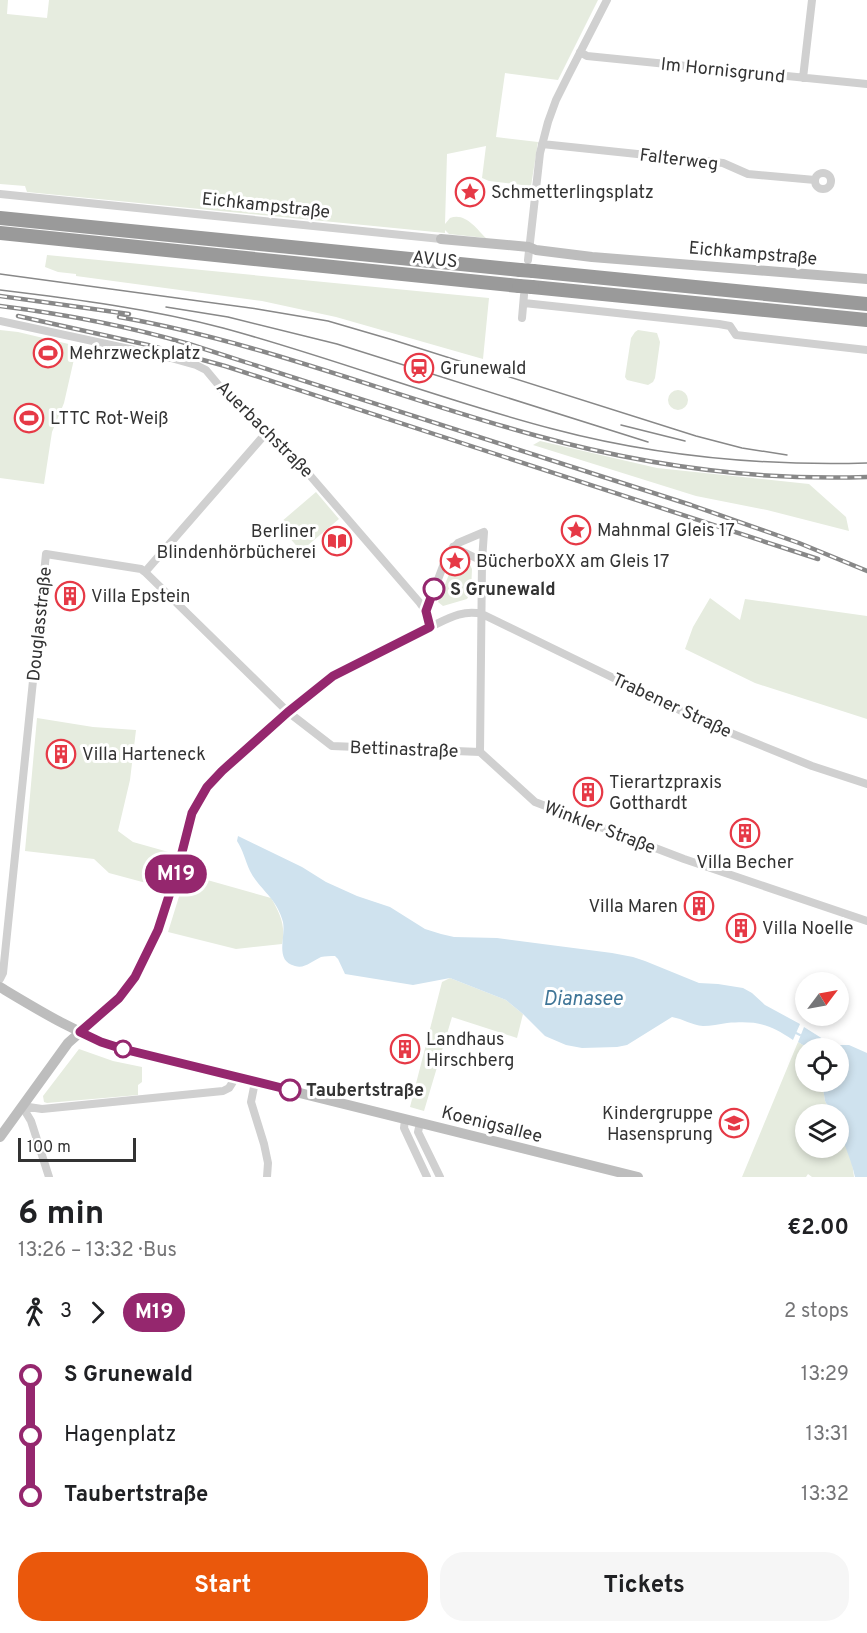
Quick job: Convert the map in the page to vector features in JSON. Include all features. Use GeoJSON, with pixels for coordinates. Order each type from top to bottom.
{"type":"FeatureCollection","features":[{"type":"Feature","properties":{"kind":"highway","name":"AVUS"},"geometry":{"type":"LineString","coordinates":[[4,218],[527,267],[867,304]]}},
{"type":"Feature","properties":{"kind":"highway","name":"AVUS"},"geometry":{"type":"LineString","coordinates":[[3,233],[525,293],[867,320]]}},
{"type":"Feature","properties":{"kind":"street"},"geometry":{"type":"LineString","coordinates":[[527,267],[542,144],[556,100],[607,0]]}},
{"type":"Feature","properties":{"kind":"street"},"geometry":{"type":"LineString","coordinates":[[803,78],[812,0]]}},
{"type":"Feature","properties":{"kind":"street","name":"Im Hornisgrund"},"geometry":{"type":"LineString","coordinates":[[580,52],[587,56],[867,84]]}},
{"type":"Feature","properties":{"kind":"street","name":"Falterweg"},"geometry":{"type":"LineString","coordinates":[[542,144],[723,163],[748,174],[815,180]]}},
{"type":"Feature","properties":{"kind":"street","name":"Eichkampstraße"},"geometry":{"type":"LineString","coordinates":[[0,194],[529,247],[536,250],[592,257],[867,279]]}},
{"type":"Feature","properties":{"kind":"street"},"geometry":{"type":"LineString","coordinates":[[522,318],[525,293],[730,326],[736,335],[867,350]]}},
{"type":"Feature","properties":{"kind":"street","name":"Auerbachstraße"},"geometry":{"type":"LineString","coordinates":[[0,321],[171,358],[196,365],[208,372],[226,394],[288,450],[320,486],[426,611],[430,627]]}},
{"type":"Feature","properties":{"kind":"street"},"geometry":{"type":"LineString","coordinates":[[145,572],[267,432]]}},
{"type":"Feature","properties":{"kind":"street"},"geometry":{"type":"LineString","coordinates":[[426,611],[448,553],[458,543],[484,532],[480,752]]}},
{"type":"Feature","properties":{"kind":"street"},"geometry":{"type":"LineString","coordinates":[[453,547],[482,561]]}},
{"type":"Feature","properties":{"kind":"street","name":"Douglasstraße"},"geometry":{"type":"LineString","coordinates":[[0,979],[3,973],[46,554],[141,569],[145,572]]}},
{"type":"Feature","properties":{"kind":"street","name":"Bettinastraße"},"geometry":{"type":"LineString","coordinates":[[145,572],[288,712],[333,746],[480,752]]}},
{"type":"Feature","properties":{"kind":"street"},"geometry":{"type":"LineString","coordinates":[[0,1137],[68,1043],[119,998],[135,977],[158,930],[178,868],[192,813],[202,794],[222,771],[288,712],[333,676],[430,627],[466,612],[473,611],[482,614]]}},
{"type":"Feature","properties":{"kind":"street","name":"Trabener Straße"},"geometry":{"type":"LineString","coordinates":[[482,614],[706,723],[812,766],[867,784]]}},
{"type":"Feature","properties":{"kind":"street","name":"Winkler Straße"},"geometry":{"type":"LineString","coordinates":[[480,752],[535,802],[684,859],[867,921]]}},
{"type":"Feature","properties":{"kind":"street","name":"Koenigsallee"},"geometry":{"type":"LineString","coordinates":[[0,987],[80,1032],[123,1049],[638,1177]]}},
{"type":"Feature","properties":{"kind":"street"},"geometry":{"type":"LineString","coordinates":[[22,1106],[42,1109],[223,1091],[229,1088],[236,1077]]}},
{"type":"Feature","properties":{"kind":"street"},"geometry":{"type":"LineString","coordinates":[[255,1082],[251,1102],[264,1144],[268,1163],[267,1177]]}},
{"type":"Feature","properties":{"kind":"street"},"geometry":{"type":"LineString","coordinates":[[22,1106],[31,1121],[49,1177]]}},
{"type":"Feature","properties":{"kind":"street"},"geometry":{"type":"LineString","coordinates":[[405,1120],[404,1128],[427,1177]]}},
{"type":"Feature","properties":{"kind":"street"},"geometry":{"type":"LineString","coordinates":[[420,1123],[418,1132],[440,1177]]}},
{"type":"Feature","properties":{"kind":"shaded area"},"geometry":{"type":"Polygon","coordinates":[[[0,0],[8,0],[7,14],[47,18],[49,0],[598,0],[558,80],[505,73],[496,137],[538,142],[531,186],[489,181],[482,178],[486,146],[447,154],[445,224],[450,218],[461,217],[470,222],[486,238],[449,234],[445,230],[445,233],[27,192],[25,186],[0,184],[0,0]]]}},
{"type":"Feature","properties":{"kind":"shaded area"},"geometry":{"type":"Polygon","coordinates":[[[47,255],[489,298],[483,359],[336,317],[262,301],[58,272],[45,267],[47,255]]]}},
{"type":"Feature","properties":{"kind":"shaded area","name":"LTTC Rot-Weiß"},"geometry":{"type":"Polygon","coordinates":[[[0,330],[77,346],[64,403],[52,432],[44,484],[0,478],[0,330]]]}},
{"type":"Feature","properties":{"kind":"shaded area"},"geometry":{"type":"Polygon","coordinates":[[[638,330],[657,333],[660,342],[655,378],[648,385],[627,380],[625,377],[631,338],[638,330]]]}},
{"type":"Feature","properties":{"kind":"shaded area"},"geometry":{"type":"Polygon","coordinates":[[[678,390],[685,393],[688,400],[685,407],[678,410],[671,407],[668,400],[671,393],[678,390]]]}},
{"type":"Feature","properties":{"kind":"shaded area"},"geometry":{"type":"Polygon","coordinates":[[[540,441],[657,468],[809,484],[846,517],[849,531],[767,510],[696,496],[533,445],[540,441]]]}},
{"type":"Feature","properties":{"kind":"shaded area"},"geometry":{"type":"Polygon","coordinates":[[[316,492],[339,519],[301,551],[281,528],[267,539],[259,532],[267,534],[316,492]]]}},
{"type":"Feature","properties":{"kind":"shaded area"},"geometry":{"type":"Polygon","coordinates":[[[461,561],[470,565],[472,569],[471,592],[467,599],[443,606],[438,602],[453,564],[461,561]]]}},
{"type":"Feature","properties":{"kind":"shaded area"},"geometry":{"type":"Polygon","coordinates":[[[710,598],[740,620],[745,599],[867,616],[867,719],[755,683],[685,649],[693,627],[710,598]]]}},
{"type":"Feature","properties":{"kind":"shaded area"},"geometry":{"type":"Polygon","coordinates":[[[37,718],[93,727],[136,730],[130,780],[118,831],[133,842],[172,853],[161,887],[109,873],[94,859],[25,851],[37,718]]]}},
{"type":"Feature","properties":{"kind":"shaded area"},"geometry":{"type":"Polygon","coordinates":[[[186,874],[271,898],[281,920],[282,944],[236,949],[168,932],[186,874]]]}},
{"type":"Feature","properties":{"kind":"shaded area"},"geometry":{"type":"Polygon","coordinates":[[[450,978],[506,1000],[523,1014],[517,1038],[452,1017],[424,1111],[410,1107],[442,982],[450,978]]]}},
{"type":"Feature","properties":{"kind":"shaded area"},"geometry":{"type":"Polygon","coordinates":[[[79,1049],[113,1061],[142,1067],[142,1082],[138,1085],[138,1095],[44,1102],[43,1096],[79,1049]]]}},
{"type":"Feature","properties":{"kind":"shaded area"},"geometry":{"type":"Polygon","coordinates":[[[795,1049],[795,1092],[824,1092],[827,1104],[795,1104],[795,1158],[849,1158],[849,1154],[854,1177],[812,1177],[808,1174],[806,1177],[742,1177],[795,1049]]]}},
{"type":"Feature","properties":{"kind":"water","name":"Dianasee"},"geometry":{"type":"Polygon","coordinates":[[[238,836],[302,867],[326,882],[390,907],[425,929],[454,937],[497,938],[633,957],[699,983],[743,988],[765,1005],[795,1021],[795,1026],[799,1026],[793,1040],[762,1024],[737,1022],[703,1026],[672,1017],[627,1045],[582,1048],[566,1045],[545,1036],[506,1000],[450,978],[413,985],[345,974],[335,956],[321,957],[305,966],[295,966],[285,959],[283,954],[284,928],[277,906],[250,871],[237,841],[238,836]]]}},
{"type":"Feature","properties":{"kind":"water"},"geometry":{"type":"Polygon","coordinates":[[[804,1027],[821,1038],[800,1038],[804,1027]]]}},
{"type":"Feature","properties":{"kind":"water"},"geometry":{"type":"Polygon","coordinates":[[[849,1045],[867,1053],[867,1177],[855,1177],[849,1155],[849,1104],[827,1104],[824,1092],[849,1092],[849,1045]]]}},
{"type":"Feature","properties":{"kind":"waterway"},"geometry":{"type":"LineString","coordinates":[[796,1033],[800,1035]]}},
{"type":"Feature","properties":{"kind":"tram line"},"geometry":{"type":"LineString","coordinates":[[0,274],[257,309],[328,321],[696,436],[742,448],[787,455]]}},
{"type":"Feature","properties":{"kind":"tram line"},"geometry":{"type":"LineString","coordinates":[[0,290],[85,301],[196,321],[306,352],[511,418],[630,446],[748,461],[867,463]]}},
{"type":"Feature","properties":{"kind":"tram line"},"geometry":{"type":"LineString","coordinates":[[166,307],[228,317],[337,344],[648,442]]}},
{"type":"Feature","properties":{"kind":"tram line"},"geometry":{"type":"LineString","coordinates":[[621,425],[685,441]]}},
{"type":"Feature","properties":{"kind":"railway"},"geometry":{"type":"LineString","coordinates":[[0,296],[129,314]]}},
{"type":"Feature","properties":{"kind":"railway"},"geometry":{"type":"LineString","coordinates":[[0,306],[95,321],[189,344],[691,505],[799,543],[867,571]]}},
{"type":"Feature","properties":{"kind":"railway"},"geometry":{"type":"LineString","coordinates":[[18,316],[148,345],[225,366],[818,559]]}},
{"type":"Feature","properties":{"kind":"railway"},"geometry":{"type":"LineString","coordinates":[[119,317],[276,355],[482,420],[616,455],[657,463],[741,473],[825,478],[867,477]]}},
{"type":"Feature","properties":{"kind":"bus line","name":"M19"},"geometry":{"type":"LineString","coordinates":[[290,1090],[123,1049],[80,1032],[119,998],[135,977],[164,915],[192,813],[207,787],[288,712],[333,676],[430,627],[426,611],[434,589]]}},
{"type":"Feature","properties":{"kind":"place","name":"Schmetterlingsplatz"},"geometry":{"type":"Point","coordinates":[470,192]}},
{"type":"Feature","properties":{"kind":"place","name":"Mehrzweckplatz"},"geometry":{"type":"Point","coordinates":[48,353]}},
{"type":"Feature","properties":{"kind":"place","name":"Grunewald"},"geometry":{"type":"Point","coordinates":[419,368]}},
{"type":"Feature","properties":{"kind":"place","name":"LTTC Rot-Weiß"},"geometry":{"type":"Point","coordinates":[29,418]}},
{"type":"Feature","properties":{"kind":"place","name":"Mahnmal Gleis 17"},"geometry":{"type":"Point","coordinates":[576,530]}},
{"type":"Feature","properties":{"kind":"place","name":"Berliner Blindenhörbücherei"},"geometry":{"type":"Point","coordinates":[337,541]}},
{"type":"Feature","properties":{"kind":"place","name":"BücherboXX am Gleis 17"},"geometry":{"type":"Point","coordinates":[455,561]}},
{"type":"Feature","properties":{"kind":"place","name":"S Grunewald"},"geometry":{"type":"Point","coordinates":[434,589]}},
{"type":"Feature","properties":{"kind":"place","name":"Villa Epstein"},"geometry":{"type":"Point","coordinates":[70,596]}},
{"type":"Feature","properties":{"kind":"place","name":"Villa Harteneck"},"geometry":{"type":"Point","coordinates":[61,754]}},
{"type":"Feature","properties":{"kind":"place","name":"Tierartzpraxis Gotthardt"},"geometry":{"type":"Point","coordinates":[588,792]}},
{"type":"Feature","properties":{"kind":"place","name":"Villa Becher"},"geometry":{"type":"Point","coordinates":[745,833]}},
{"type":"Feature","properties":{"kind":"place","name":"Villa Maren"},"geometry":{"type":"Point","coordinates":[699,906]}},
{"type":"Feature","properties":{"kind":"place","name":"Villa Noelle"},"geometry":{"type":"Point","coordinates":[741,928]}},
{"type":"Feature","properties":{"kind":"place","name":"Landhaus Hirschberg"},"geometry":{"type":"Point","coordinates":[405,1049]}},
{"type":"Feature","properties":{"kind":"place","name":"Taubertstraße"},"geometry":{"type":"Point","coordinates":[290,1090]}},
{"type":"Feature","properties":{"kind":"place","name":"Kindergruppe Hasensprung"},"geometry":{"type":"Point","coordinates":[734,1123]}}]}
